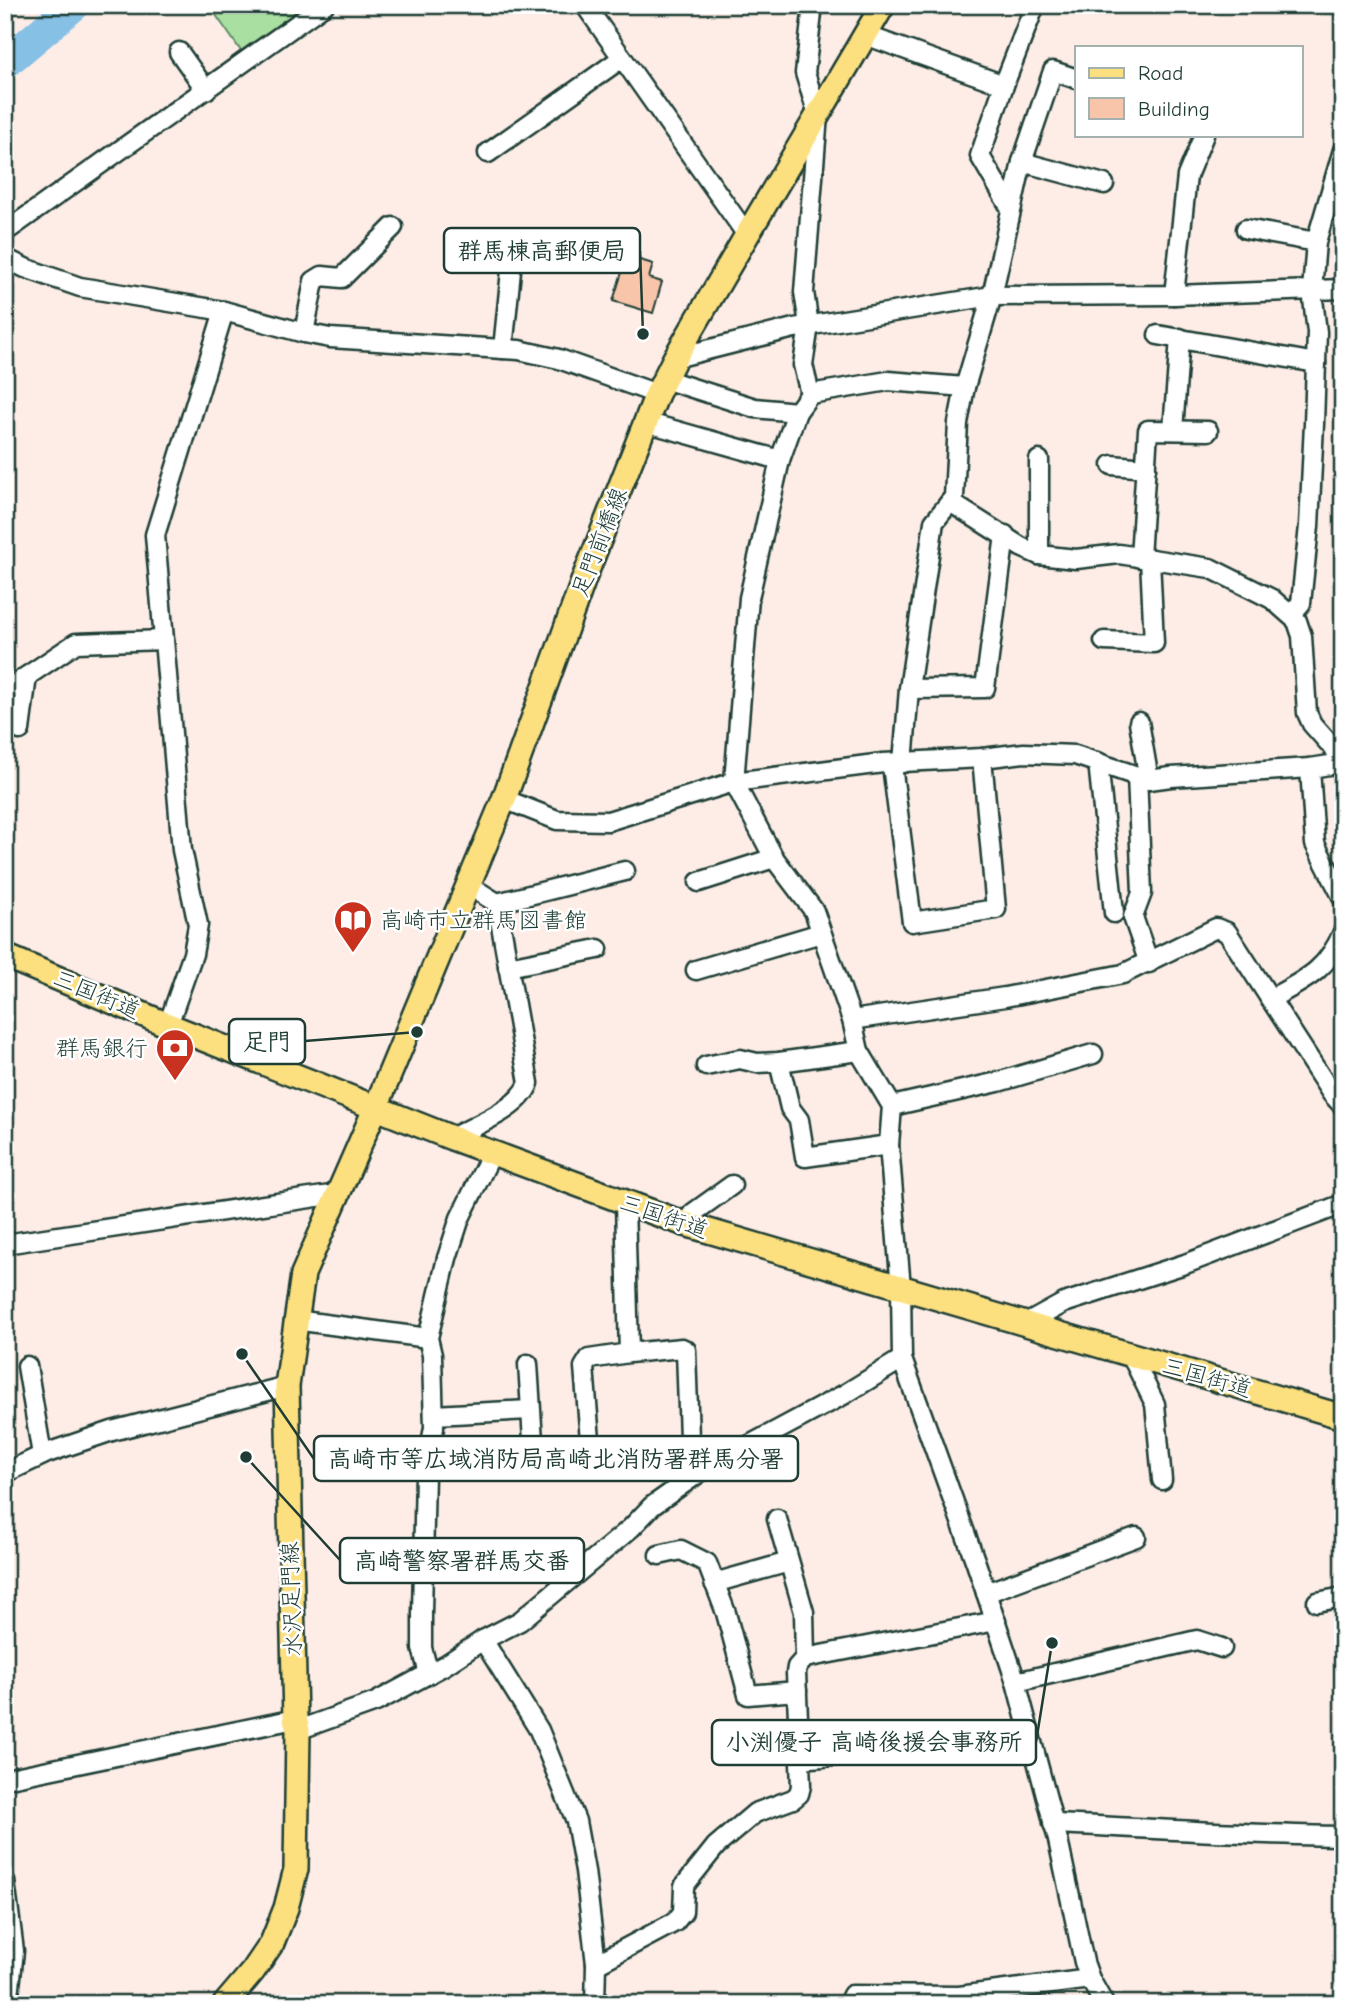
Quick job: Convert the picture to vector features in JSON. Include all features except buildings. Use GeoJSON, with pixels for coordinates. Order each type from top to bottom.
{"type":"FeatureCollection","features":[{"type":"Feature","properties":{"kind":"main road","name":"足門前橋線"},"geometry":{"type":"LineString","coordinates":[[376,1108],[504,799],[585,576],[661,386],[747,234],[883,5]]}},
{"type":"Feature","properties":{"kind":"main road","name":"三国街道"},"geometry":{"type":"LineString","coordinates":[[5,956],[168,1025],[452,1138],[685,1224],[1343,1417]]}},
{"type":"Feature","properties":{"kind":"main road","name":"水沢足門線"},"geometry":{"type":"LineString","coordinates":[[225,2004],[272,1943],[286,1908],[296,1870],[296,1724],[287,1386],[303,1274],[376,1108]]}},
{"type":"Feature","properties":{"kind":"street"},"geometry":{"type":"LineString","coordinates":[[5,232],[324,5]]}},
{"type":"Feature","properties":{"kind":"street"},"geometry":{"type":"LineString","coordinates":[[585,5],[747,234]]}},
{"type":"Feature","properties":{"kind":"street"},"geometry":{"type":"LineString","coordinates":[[810,394],[803,365],[809,325],[804,292],[818,115],[805,73],[813,5]]}},
{"type":"Feature","properties":{"kind":"street"},"geometry":{"type":"LineString","coordinates":[[1011,209],[980,156],[1035,5]]}},
{"type":"Feature","properties":{"kind":"street"},"geometry":{"type":"LineString","coordinates":[[865,35],[1004,85]]}},
{"type":"Feature","properties":{"kind":"street"},"geometry":{"type":"LineString","coordinates":[[179,52],[206,90]]}},
{"type":"Feature","properties":{"kind":"street"},"geometry":{"type":"LineString","coordinates":[[488,153],[622,58]]}},
{"type":"Feature","properties":{"kind":"street"},"geometry":{"type":"LineString","coordinates":[[982,758],[996,909],[912,922],[897,764],[934,522],[954,497],[958,423],[965,387],[992,296],[1022,162],[1053,71],[1075,78]]}},
{"type":"Feature","properties":{"kind":"street"},"geometry":{"type":"LineString","coordinates":[[1174,295],[1187,176],[1204,136]]}},
{"type":"Feature","properties":{"kind":"street"},"geometry":{"type":"LineString","coordinates":[[1291,615],[1301,603],[1307,539],[1317,332],[1312,292],[1316,242],[1343,150]]}},
{"type":"Feature","properties":{"kind":"street"},"geometry":{"type":"LineString","coordinates":[[1022,162],[1104,184]]}},
{"type":"Feature","properties":{"kind":"street"},"geometry":{"type":"LineString","coordinates":[[304,333],[314,281],[322,276],[342,278],[393,227]]}},
{"type":"Feature","properties":{"kind":"street"},"geometry":{"type":"LineString","coordinates":[[1246,229],[1316,242]]}},
{"type":"Feature","properties":{"kind":"street"},"geometry":{"type":"LineString","coordinates":[[5,258],[25,268],[80,287],[224,312],[304,333],[330,338],[503,349],[559,359],[755,408],[797,412]]}},
{"type":"Feature","properties":{"kind":"street"},"geometry":{"type":"LineString","coordinates":[[503,349],[512,261]]}},
{"type":"Feature","properties":{"kind":"street"},"geometry":{"type":"LineString","coordinates":[[675,358],[809,325],[992,296],[1174,295],[1343,289]]}},
{"type":"Feature","properties":{"kind":"street"},"geometry":{"type":"LineString","coordinates":[[168,1025],[193,954],[198,925],[182,850],[155,535],[224,312]]}},
{"type":"Feature","properties":{"kind":"street"},"geometry":{"type":"LineString","coordinates":[[1158,335],[1316,363]]}},
{"type":"Feature","properties":{"kind":"street"},"geometry":{"type":"LineString","coordinates":[[1173,430],[1180,338]]}},
{"type":"Feature","properties":{"kind":"street"},"geometry":{"type":"LineString","coordinates":[[965,387],[888,381],[810,394],[797,412],[780,460],[750,598],[734,782],[774,858],[814,911],[852,1020],[859,1051],[891,1106],[889,1144],[901,1288],[902,1359],[1016,1682],[1090,1979],[1104,2004]]}},
{"type":"Feature","properties":{"kind":"street"},"geometry":{"type":"LineString","coordinates":[[645,422],[780,460]]}},
{"type":"Feature","properties":{"kind":"street"},"geometry":{"type":"LineString","coordinates":[[1104,641],[1154,643],[1145,558],[1148,430],[1208,431]]}},
{"type":"Feature","properties":{"kind":"street"},"geometry":{"type":"LineString","coordinates":[[1039,460],[1039,555]]}},
{"type":"Feature","properties":{"kind":"street"},"geometry":{"type":"LineString","coordinates":[[1112,465],[1146,468]]}},
{"type":"Feature","properties":{"kind":"street"},"geometry":{"type":"LineString","coordinates":[[504,799],[557,820],[608,821],[734,782],[857,766],[1037,753],[1075,755],[1143,778],[1310,768],[1343,761],[1312,724],[1307,713],[1302,636],[1297,621],[1272,599],[1210,568],[1119,555],[1076,559],[1039,555],[1021,547],[950,502]]}},
{"type":"Feature","properties":{"kind":"street"},"geometry":{"type":"LineString","coordinates":[[909,689],[985,688],[1005,535]]}},
{"type":"Feature","properties":{"kind":"street"},"geometry":{"type":"LineString","coordinates":[[5,691],[76,643],[164,640]]}},
{"type":"Feature","properties":{"kind":"street"},"geometry":{"type":"LineString","coordinates":[[20,730],[27,676]]}},
{"type":"Feature","properties":{"kind":"street"},"geometry":{"type":"LineString","coordinates":[[1139,722],[1143,778],[1142,892],[1133,917],[1149,963]]}},
{"type":"Feature","properties":{"kind":"street"},"geometry":{"type":"LineString","coordinates":[[1098,762],[1114,913]]}},
{"type":"Feature","properties":{"kind":"street"},"geometry":{"type":"LineString","coordinates":[[1310,768],[1315,844],[1343,898]]}},
{"type":"Feature","properties":{"kind":"street"},"geometry":{"type":"LineString","coordinates":[[699,882],[774,858]]}},
{"type":"Feature","properties":{"kind":"street"},"geometry":{"type":"LineString","coordinates":[[468,886],[497,903],[625,871]]}},
{"type":"Feature","properties":{"kind":"street"},"geometry":{"type":"LineString","coordinates":[[452,1138],[512,1105],[526,1091],[529,1083],[497,903]]}},
{"type":"Feature","properties":{"kind":"street"},"geometry":{"type":"LineString","coordinates":[[852,1020],[1073,985],[1123,974],[1216,928],[1227,932],[1332,1094],[1343,1106]]}},
{"type":"Feature","properties":{"kind":"street"},"geometry":{"type":"LineString","coordinates":[[1270,999],[1304,980],[1326,963],[1343,932]]}},
{"type":"Feature","properties":{"kind":"street"},"geometry":{"type":"LineString","coordinates":[[696,970],[821,933]]}},
{"type":"Feature","properties":{"kind":"street"},"geometry":{"type":"LineString","coordinates":[[508,967],[598,948]]}},
{"type":"Feature","properties":{"kind":"street"},"geometry":{"type":"LineString","coordinates":[[706,1066],[740,1059],[757,1063],[779,1062],[859,1051]]}},
{"type":"Feature","properties":{"kind":"street"},"geometry":{"type":"LineString","coordinates":[[891,1106],[998,1082],[1093,1054]]}},
{"type":"Feature","properties":{"kind":"street"},"geometry":{"type":"LineString","coordinates":[[779,1062],[790,1108],[799,1119],[805,1157],[889,1144]]}},
{"type":"Feature","properties":{"kind":"street"},"geometry":{"type":"LineString","coordinates":[[429,1674],[422,1648],[425,1473],[434,1428],[432,1355],[428,1338],[447,1258],[460,1218],[492,1153]]}},
{"type":"Feature","properties":{"kind":"street"},"geometry":{"type":"LineString","coordinates":[[685,1224],[694,1213],[732,1185]]}},
{"type":"Feature","properties":{"kind":"street"},"geometry":{"type":"LineString","coordinates":[[5,1244],[337,1194]]}},
{"type":"Feature","properties":{"kind":"street"},"geometry":{"type":"LineString","coordinates":[[625,1203],[629,1353]]}},
{"type":"Feature","properties":{"kind":"street"},"geometry":{"type":"LineString","coordinates":[[1027,1324],[1064,1303],[1185,1264],[1343,1204]]}},
{"type":"Feature","properties":{"kind":"street"},"geometry":{"type":"LineString","coordinates":[[295,1320],[428,1338]]}},
{"type":"Feature","properties":{"kind":"street"},"geometry":{"type":"LineString","coordinates":[[682,1348],[686,1350],[689,1438],[682,1448],[600,1457],[591,1452],[584,1367],[589,1359],[629,1353],[682,1348]]}},
{"type":"Feature","properties":{"kind":"street"},"geometry":{"type":"LineString","coordinates":[[1131,1355],[1154,1404],[1163,1480]]}},
{"type":"Feature","properties":{"kind":"street"},"geometry":{"type":"LineString","coordinates":[[5,1779],[296,1724],[376,1702],[520,1621],[631,1528],[652,1506],[704,1469],[845,1394],[902,1359]]}},
{"type":"Feature","properties":{"kind":"street"},"geometry":{"type":"LineString","coordinates":[[528,1364],[534,1456]]}},
{"type":"Feature","properties":{"kind":"street"},"geometry":{"type":"LineString","coordinates":[[27,1366],[42,1455]]}},
{"type":"Feature","properties":{"kind":"street"},"geometry":{"type":"LineString","coordinates":[[5,1472],[42,1455],[112,1431],[287,1386]]}},
{"type":"Feature","properties":{"kind":"street"},"geometry":{"type":"LineString","coordinates":[[434,1415],[530,1410]]}},
{"type":"Feature","properties":{"kind":"street"},"geometry":{"type":"LineString","coordinates":[[776,1519],[804,1612],[805,1658]]}},
{"type":"Feature","properties":{"kind":"street"},"geometry":{"type":"LineString","coordinates":[[986,1593],[1136,1537]]}},
{"type":"Feature","properties":{"kind":"street"},"geometry":{"type":"LineString","coordinates":[[659,1555],[681,1550],[706,1563],[726,1613],[748,1695],[797,1691]]}},
{"type":"Feature","properties":{"kind":"street"},"geometry":{"type":"LineString","coordinates":[[715,1583],[789,1562]]}},
{"type":"Feature","properties":{"kind":"street"},"geometry":{"type":"LineString","coordinates":[[1317,1602],[1343,1597]]}},
{"type":"Feature","properties":{"kind":"street"},"geometry":{"type":"LineString","coordinates":[[596,1964],[675,1922],[684,1907],[684,1886],[716,1846],[755,1813],[793,1799],[799,1794],[797,1667],[805,1658],[996,1621]]}},
{"type":"Feature","properties":{"kind":"street"},"geometry":{"type":"LineString","coordinates":[[482,1640],[539,1730],[576,1821],[596,1964],[595,2004]]}},
{"type":"Feature","properties":{"kind":"street"},"geometry":{"type":"LineString","coordinates":[[1016,1682],[1197,1640],[1222,1648]]}},
{"type":"Feature","properties":{"kind":"street"},"geometry":{"type":"LineString","coordinates":[[800,1759],[1030,1739]]}},
{"type":"Feature","properties":{"kind":"street"},"geometry":{"type":"LineString","coordinates":[[1053,1824],[1200,1830],[1251,1835],[1343,1836]]}},
{"type":"Feature","properties":{"kind":"street"},"geometry":{"type":"LineString","coordinates":[[5,1881],[14,1951],[8,2004]]}},
{"type":"Feature","properties":{"kind":"street"},"geometry":{"type":"LineString","coordinates":[[848,2004],[852,1995],[959,1996],[1090,1979]]}},
{"type":"Feature","properties":{"kind":"green space"},"geometry":{"type":"Polygon","coordinates":[[[209,5],[306,5],[241,51],[209,5]]]}},
{"type":"Feature","properties":{"kind":"waterway"},"geometry":{"type":"LineString","coordinates":[[5,63],[74,5]]}},
{"type":"Feature","properties":{"kind":"place","name":"群馬棟高郵便局"},"geometry":{"type":"Point","coordinates":[643,334]}},
{"type":"Feature","properties":{"kind":"place","name":"高崎市立群馬図書館"},"geometry":{"type":"Point","coordinates":[353,954]}},
{"type":"Feature","properties":{"kind":"place","name":"足門"},"geometry":{"type":"Point","coordinates":[417,1032]}},
{"type":"Feature","properties":{"kind":"place","name":"群馬銀行"},"geometry":{"type":"Point","coordinates":[175,1082]}},
{"type":"Feature","properties":{"kind":"place","name":"高崎市等広域消防局高崎北消防署群馬分署"},"geometry":{"type":"Point","coordinates":[242,1354]}},
{"type":"Feature","properties":{"kind":"place","name":"高崎警察署群馬交番"},"geometry":{"type":"Point","coordinates":[246,1457]}},
{"type":"Feature","properties":{"kind":"place","name":"小渕優子 高崎後援会事務所"},"geometry":{"type":"Point","coordinates":[1052,1643]}}]}
